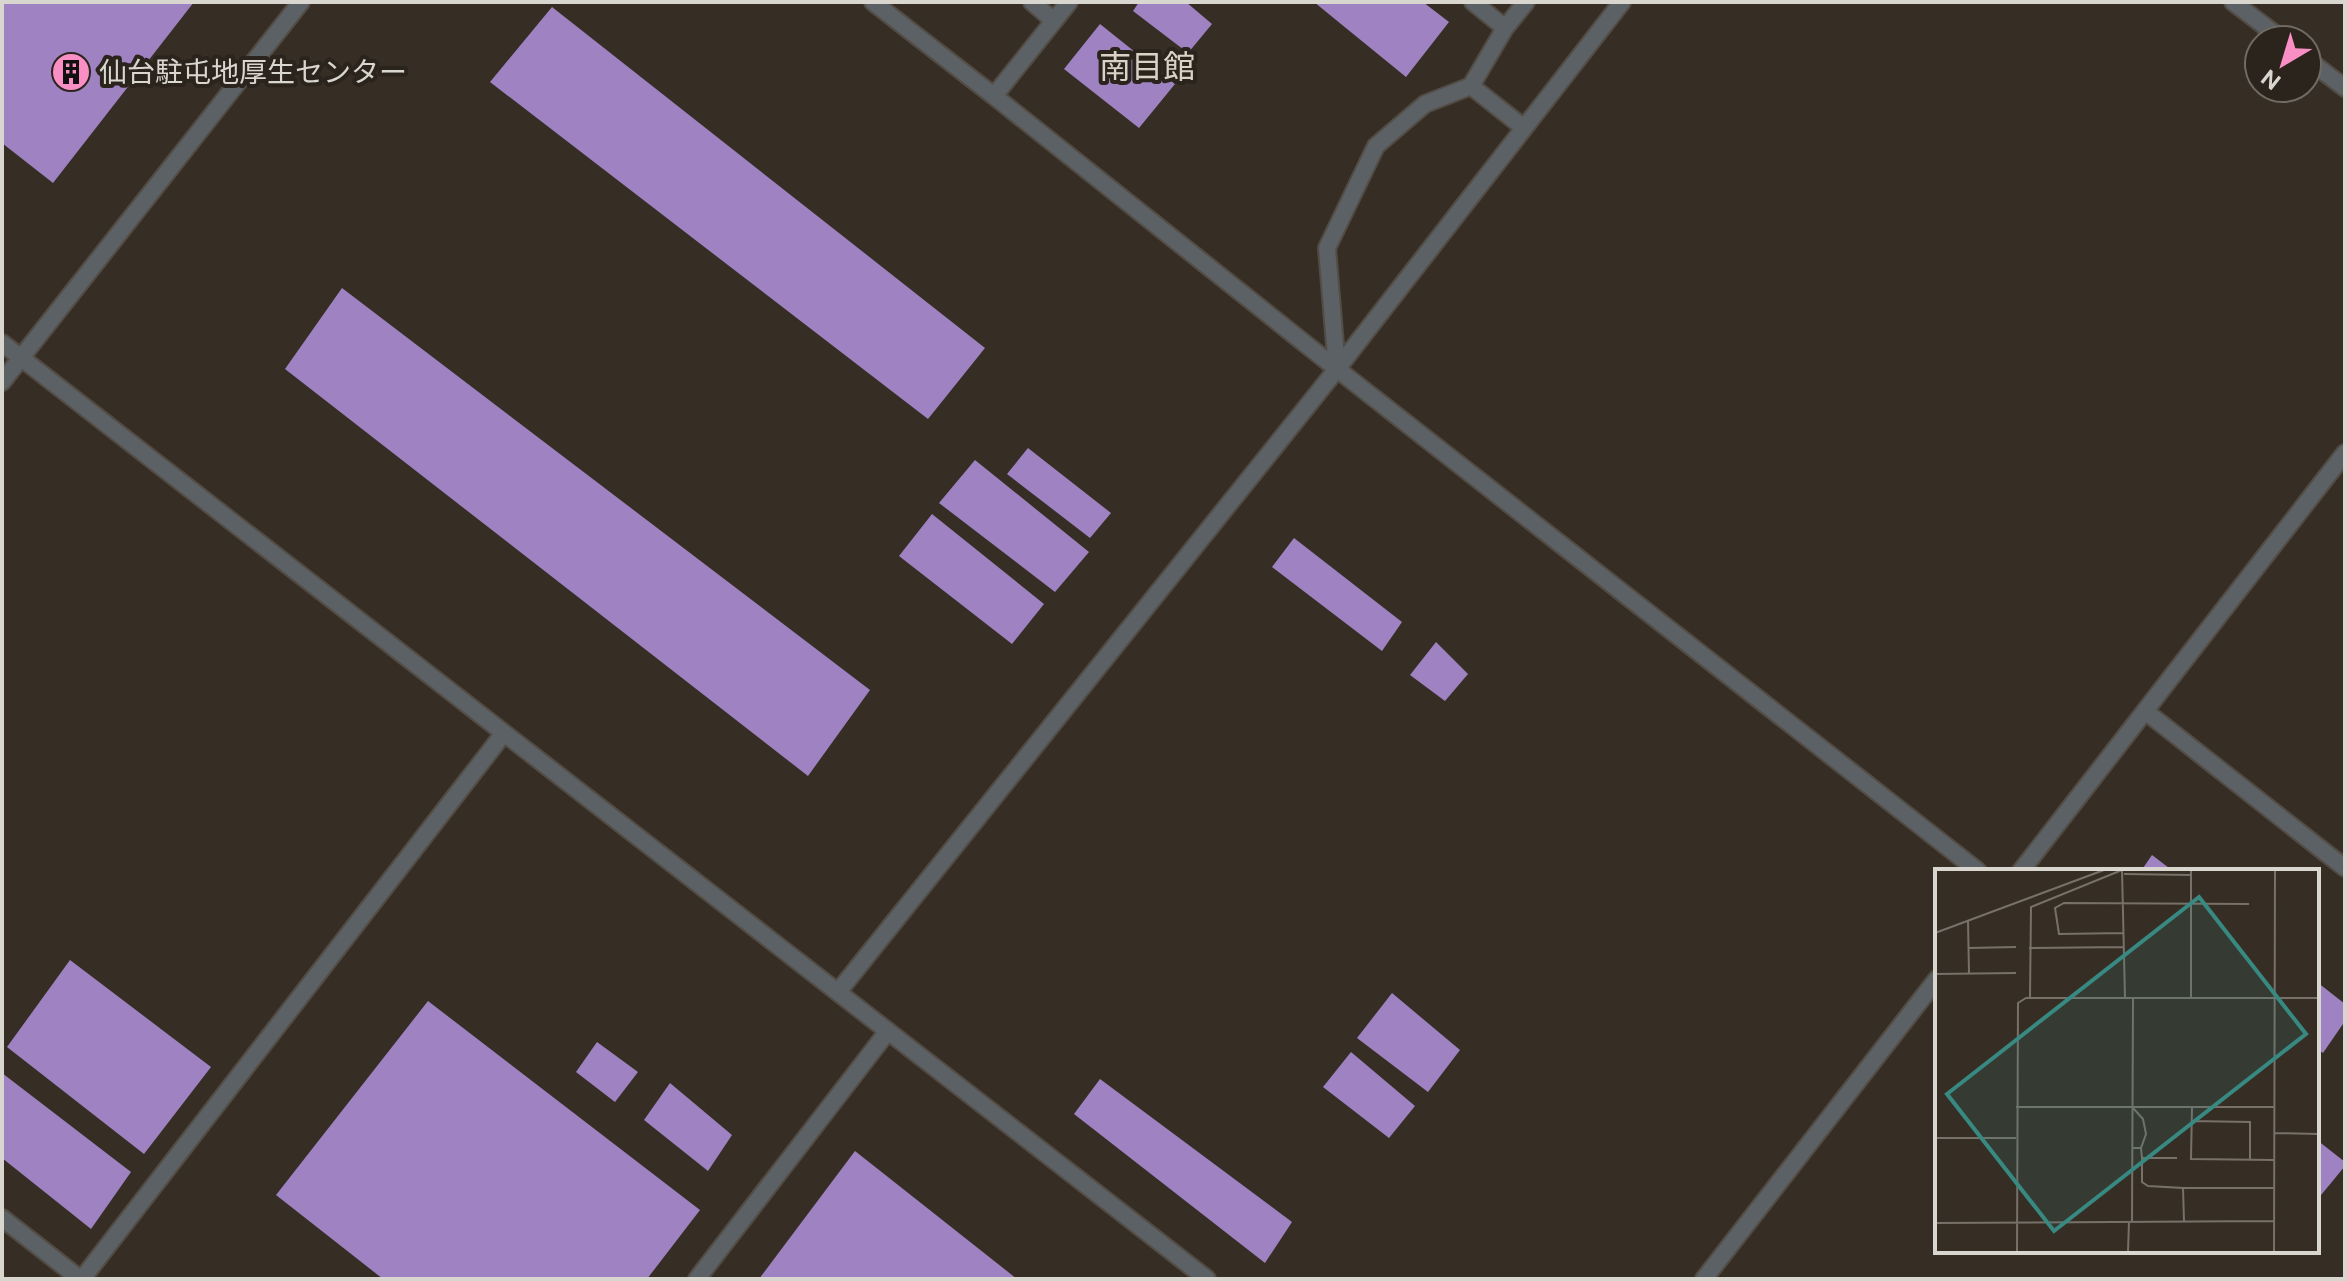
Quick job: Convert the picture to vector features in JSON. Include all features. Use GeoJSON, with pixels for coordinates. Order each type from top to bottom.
{"type":"FeatureCollection","features":[{"type":"Feature","properties":{"kind":"lane"},"geometry":{"type":"LineString","coordinates":[[2,382],[301,2]]}},
{"type":"Feature","properties":{"kind":"lane"},"geometry":{"type":"LineString","coordinates":[[873,2],[1975,869]]}},
{"type":"Feature","properties":{"kind":"lane"},"geometry":{"type":"LineString","coordinates":[[1032,2],[1054,21]]}},
{"type":"Feature","properties":{"kind":"lane"},"geometry":{"type":"LineString","coordinates":[[994,96],[1069,2]]}},
{"type":"Feature","properties":{"kind":"lane"},"geometry":{"type":"LineString","coordinates":[[1473,2],[1505,28]]}},
{"type":"Feature","properties":{"kind":"lane"},"geometry":{"type":"LineString","coordinates":[[1337,369],[1327,248],[1376,146],[1425,104],[1471,86],[1505,28],[1526,2]]}},
{"type":"Feature","properties":{"kind":"lane"},"geometry":{"type":"LineString","coordinates":[[838,992],[1337,369],[1622,2]]}},
{"type":"Feature","properties":{"kind":"lane"},"geometry":{"type":"LineString","coordinates":[[2233,2],[2262,24]]}},
{"type":"Feature","properties":{"kind":"lane"},"geometry":{"type":"LineString","coordinates":[[2323,71],[2345,88]]}},
{"type":"Feature","properties":{"kind":"lane"},"geometry":{"type":"LineString","coordinates":[[1471,86],[1524,128]]}},
{"type":"Feature","properties":{"kind":"lane"},"geometry":{"type":"LineString","coordinates":[[2,343],[1207,1279]]}},
{"type":"Feature","properties":{"kind":"lane"},"geometry":{"type":"LineString","coordinates":[[2023,869],[2345,453]]}},
{"type":"Feature","properties":{"kind":"lane"},"geometry":{"type":"LineString","coordinates":[[2145,711],[2345,868]]}},
{"type":"Feature","properties":{"kind":"lane"},"geometry":{"type":"LineString","coordinates":[[2,1218],[81,1279],[504,733]]}},
{"type":"Feature","properties":{"kind":"lane"},"geometry":{"type":"LineString","coordinates":[[1704,1279],[1935,982]]}},
{"type":"Feature","properties":{"kind":"lane"},"geometry":{"type":"LineString","coordinates":[[697,1279],[888,1031]]}},
{"type":"Feature","properties":{"kind":"building","name":"仙台駐屯地厚生センター"},"geometry":{"type":"Polygon","coordinates":[[[2,2],[194,2],[53,183],[2,143],[2,2]]]}},
{"type":"Feature","properties":{"kind":"building"},"geometry":{"type":"Polygon","coordinates":[[[1139,2],[1186,2],[1212,24],[1188,53],[1133,11],[1139,2]]]}},
{"type":"Feature","properties":{"kind":"building"},"geometry":{"type":"Polygon","coordinates":[[[1314,2],[1423,2],[1449,22],[1406,77],[1314,2]]]}},
{"type":"Feature","properties":{"kind":"building"},"geometry":{"type":"Polygon","coordinates":[[[552,7],[985,348],[928,419],[490,82],[552,7]]]}},
{"type":"Feature","properties":{"kind":"building"},"geometry":{"type":"Polygon","coordinates":[[[1100,24],[1175,84],[1139,128],[1064,69],[1100,24]]]}},
{"type":"Feature","properties":{"kind":"building"},"geometry":{"type":"Polygon","coordinates":[[[342,288],[870,690],[808,776],[285,369],[342,288]]]}},
{"type":"Feature","properties":{"kind":"building"},"geometry":{"type":"Polygon","coordinates":[[[1028,448],[1111,513],[1090,538],[1007,474],[1028,448]]]}},
{"type":"Feature","properties":{"kind":"building"},"geometry":{"type":"Polygon","coordinates":[[[975,460],[1089,552],[1055,592],[939,503],[975,460]]]}},
{"type":"Feature","properties":{"kind":"building"},"geometry":{"type":"Polygon","coordinates":[[[932,514],[1044,604],[1012,644],[899,556],[932,514]]]}},
{"type":"Feature","properties":{"kind":"building"},"geometry":{"type":"Polygon","coordinates":[[[1294,538],[1402,622],[1382,651],[1272,567],[1294,538]]]}},
{"type":"Feature","properties":{"kind":"building"},"geometry":{"type":"Polygon","coordinates":[[[1436,642],[1468,674],[1445,701],[1410,675],[1436,642]]]}},
{"type":"Feature","properties":{"kind":"building"},"geometry":{"type":"Polygon","coordinates":[[[2152,855],[2170,869],[2142,869],[2152,855]]]}},
{"type":"Feature","properties":{"kind":"building"},"geometry":{"type":"Polygon","coordinates":[[[70,960],[211,1067],[144,1154],[7,1047],[70,960]]]}},
{"type":"Feature","properties":{"kind":"building"},"geometry":{"type":"Polygon","coordinates":[[[2319,984],[2345,1004],[2345,1021],[2323,1053],[2319,1050],[2319,984]]]}},
{"type":"Feature","properties":{"kind":"building"},"geometry":{"type":"Polygon","coordinates":[[[1392,993],[1460,1050],[1428,1092],[1357,1038],[1392,993]]]}},
{"type":"Feature","properties":{"kind":"building"},"geometry":{"type":"Polygon","coordinates":[[[428,1001],[700,1210],[647,1279],[383,1279],[276,1195],[428,1001]]]}},
{"type":"Feature","properties":{"kind":"building"},"geometry":{"type":"Polygon","coordinates":[[[597,1042],[638,1072],[615,1102],[576,1072],[597,1042]]]}},
{"type":"Feature","properties":{"kind":"building"},"geometry":{"type":"Polygon","coordinates":[[[1351,1052],[1415,1106],[1389,1138],[1323,1087],[1351,1052]]]}},
{"type":"Feature","properties":{"kind":"building"},"geometry":{"type":"Polygon","coordinates":[[[2,1073],[131,1172],[91,1229],[2,1158],[2,1073]]]}},
{"type":"Feature","properties":{"kind":"building"},"geometry":{"type":"Polygon","coordinates":[[[1100,1079],[1292,1222],[1265,1263],[1074,1114],[1100,1079]]]}},
{"type":"Feature","properties":{"kind":"building"},"geometry":{"type":"Polygon","coordinates":[[[670,1083],[732,1135],[708,1171],[644,1120],[670,1083]]]}},
{"type":"Feature","properties":{"kind":"building"},"geometry":{"type":"Polygon","coordinates":[[[2319,1142],[2345,1162],[2319,1198],[2319,1142]]]}},
{"type":"Feature","properties":{"kind":"building"},"geometry":{"type":"Polygon","coordinates":[[[855,1151],[1017,1279],[759,1279],[855,1151]]]}},
{"type":"Feature","properties":{"kind":"place","name":"仙台駐屯地厚生センター"},"geometry":{"type":"Point","coordinates":[71,72]}},
{"type":"Feature","properties":{"kind":"district","name":"南目館"},"geometry":{"type":"Point","coordinates":[1147,67]}}]}
